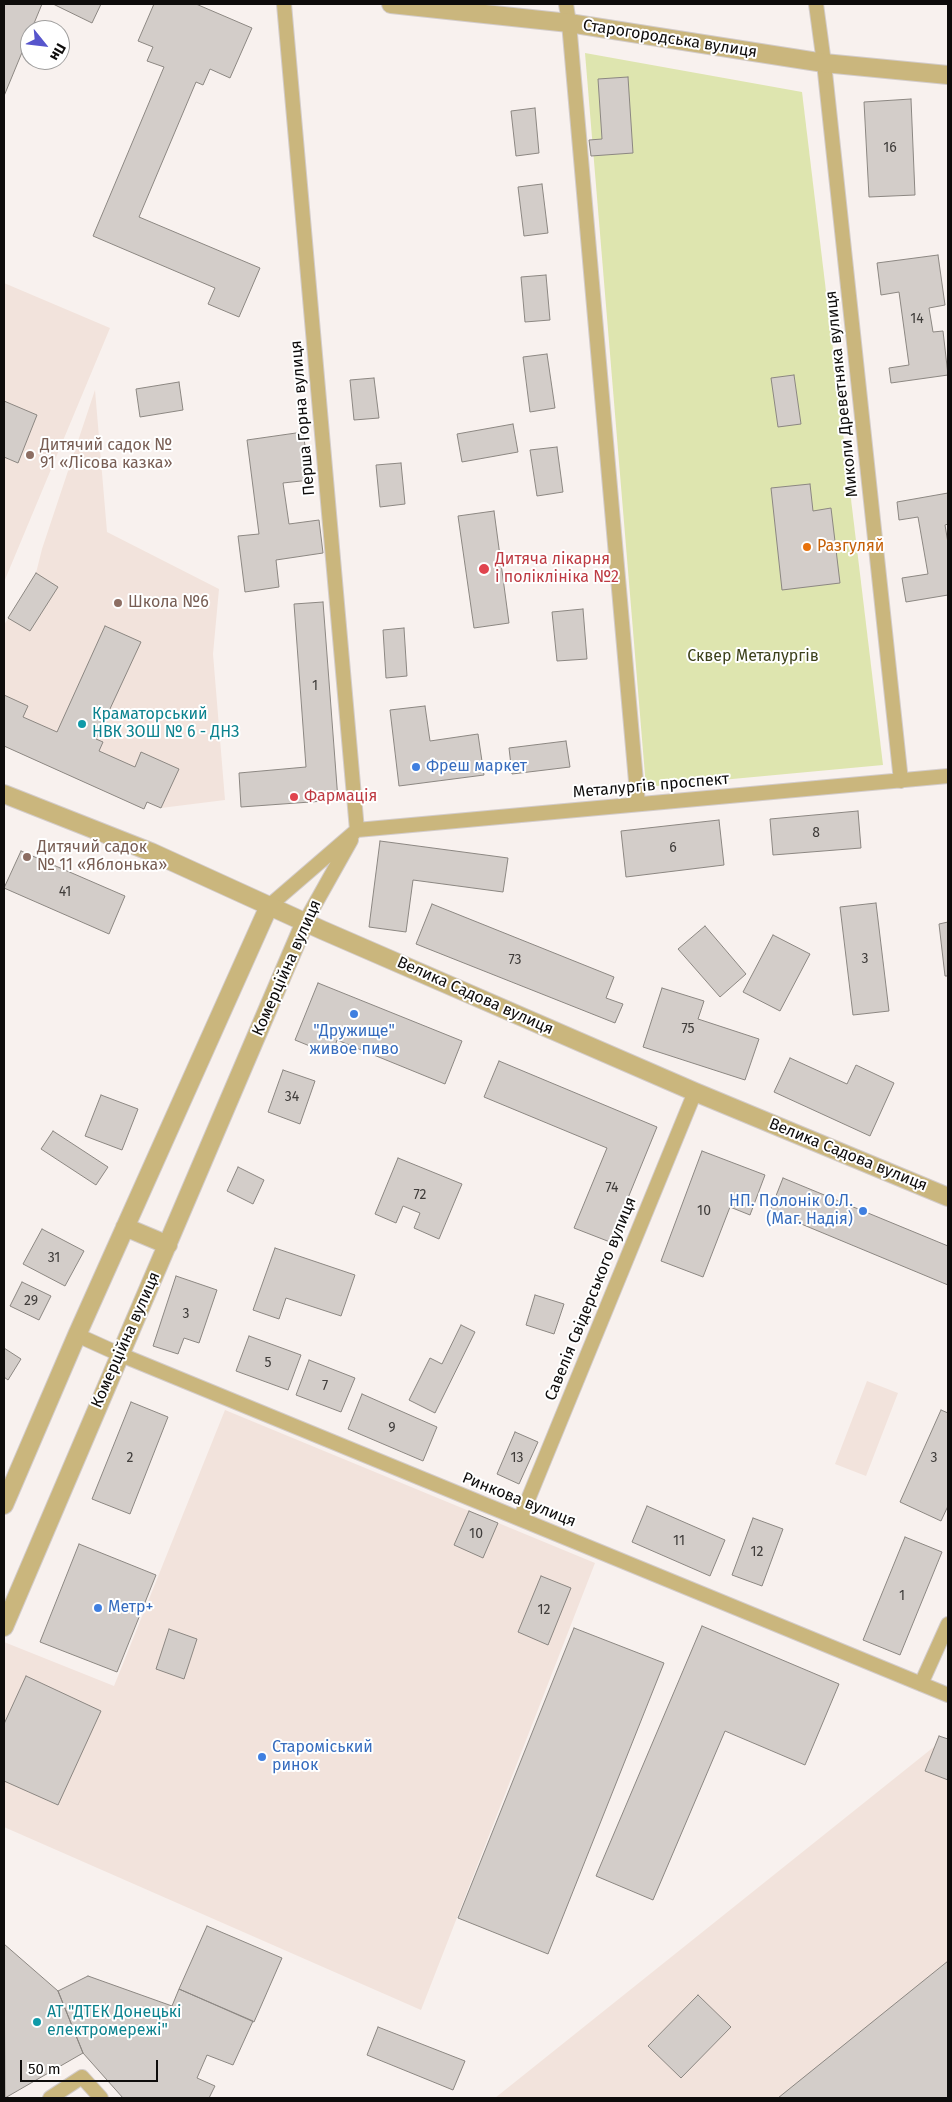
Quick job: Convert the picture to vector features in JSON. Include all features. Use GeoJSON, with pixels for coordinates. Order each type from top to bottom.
{"type":"FeatureCollection","features":[{"type":"Feature","properties":{"kind":"street","name":"Перша Горна вулиця"},"geometry":{"type":"LineString","coordinates":[[284,4],[357,830]]}},
{"type":"Feature","properties":{"kind":"street","name":"Старогородська вулиця"},"geometry":{"type":"LineString","coordinates":[[392,4],[569,23],[824,63],[948,75]]}},
{"type":"Feature","properties":{"kind":"street"},"geometry":{"type":"LineString","coordinates":[[566,4],[638,804]]}},
{"type":"Feature","properties":{"kind":"street","name":"Миколи Древетняка вулиця"},"geometry":{"type":"LineString","coordinates":[[816,4],[824,63],[901,781]]}},
{"type":"Feature","properties":{"kind":"street","name":"Металургів проспект"},"geometry":{"type":"LineString","coordinates":[[357,830],[948,776]]}},
{"type":"Feature","properties":{"kind":"street","name":"Велика Садова вулиця"},"geometry":{"type":"LineString","coordinates":[[4,794],[151,852],[305,922],[695,1092],[948,1196]]}},
{"type":"Feature","properties":{"kind":"street","name":"Комерційна вулиця"},"geometry":{"type":"LineString","coordinates":[[4,1505],[77,1335],[269,906],[357,830]]}},
{"type":"Feature","properties":{"kind":"street","name":"Комерційна вулиця"},"geometry":{"type":"LineString","coordinates":[[4,1627],[305,922],[357,830]]}},
{"type":"Feature","properties":{"kind":"street","name":"Савелія Свідерського вулиця"},"geometry":{"type":"LineString","coordinates":[[520,1520],[695,1092]]}},
{"type":"Feature","properties":{"kind":"street"},"geometry":{"type":"LineString","coordinates":[[126,1227],[168,1245]]}},
{"type":"Feature","properties":{"kind":"street","name":"Ринкова вулиця"},"geometry":{"type":"LineString","coordinates":[[77,1335],[520,1520],[948,1695]]}},
{"type":"Feature","properties":{"kind":"street"},"geometry":{"type":"LineString","coordinates":[[921,1684],[948,1624]]}},
{"type":"Feature","properties":{"kind":"street"},"geometry":{"type":"LineString","coordinates":[[50,2098],[82,2077],[101,2098]]}},
{"type":"Feature","properties":{"kind":"shaded area","name":"Дитячий садок № 91 «Лісова казка»"},"geometry":{"type":"Polygon","coordinates":[[[4,283],[110,328],[4,582],[4,283]]]}},
{"type":"Feature","properties":{"kind":"shaded area","name":"Школа №6"},"geometry":{"type":"Polygon","coordinates":[[[95,390],[107,532],[219,589],[213,654],[225,800],[161,808],[147,802],[144,809],[4,746],[4,625],[36,573],[42,549],[95,390]]]}},
{"type":"Feature","properties":{"kind":"shaded area"},"geometry":{"type":"Polygon","coordinates":[[[867,1381],[898,1393],[866,1476],[835,1464],[867,1381]]]}},
{"type":"Feature","properties":{"kind":"shaded area","name":"Староміський ринок"},"geometry":{"type":"Polygon","coordinates":[[[225,1410],[595,1563],[421,2010],[4,1827],[4,1642],[114,1686],[225,1410]]]}},
{"type":"Feature","properties":{"kind":"shaded area"},"geometry":{"type":"Polygon","coordinates":[[[945,1738],[948,1739],[948,2098],[495,2098],[945,1738]]]}},
{"type":"Feature","properties":{"kind":"green space","name":"Сквер Металургів"},"geometry":{"type":"Polygon","coordinates":[[[585,53],[802,92],[883,765],[646,787],[585,53]]]}},
{"type":"Feature","properties":{"kind":"building"},"geometry":{"type":"Polygon","coordinates":[[[4,4],[42,4],[35,20],[20,20],[20,57],[4,96],[4,4]]]}},
{"type":"Feature","properties":{"kind":"building"},"geometry":{"type":"Polygon","coordinates":[[[53,4],[101,4],[92,23],[53,4]]]}},
{"type":"Feature","properties":{"kind":"building"},"geometry":{"type":"Polygon","coordinates":[[[154,4],[196,4],[252,28],[230,78],[210,69],[203,85],[196,82],[139,217],[260,268],[239,317],[208,304],[215,288],[93,236],[164,67],[147,61],[153,47],[138,41],[154,4]]]}},
{"type":"Feature","properties":{"kind":"building"},"geometry":{"type":"Polygon","coordinates":[[[628,77],[633,153],[591,156],[589,140],[602,139],[598,79],[628,77]]]}},
{"type":"Feature","properties":{"kind":"building"},"geometry":{"type":"Polygon","coordinates":[[[911,99],[915,195],[869,197],[864,102],[911,99]]]}},
{"type":"Feature","properties":{"kind":"building"},"geometry":{"type":"Polygon","coordinates":[[[535,108],[539,153],[516,156],[511,111],[535,108]]]}},
{"type":"Feature","properties":{"kind":"building"},"geometry":{"type":"Polygon","coordinates":[[[542,184],[548,233],[524,236],[518,187],[542,184]]]}},
{"type":"Feature","properties":{"kind":"building"},"geometry":{"type":"Polygon","coordinates":[[[938,255],[945,305],[929,308],[933,332],[943,331],[948,375],[891,383],[889,368],[909,365],[899,292],[881,295],[877,263],[938,255]]]}},
{"type":"Feature","properties":{"kind":"building"},"geometry":{"type":"Polygon","coordinates":[[[546,275],[550,320],[525,322],[521,277],[546,275]]]}},
{"type":"Feature","properties":{"kind":"building"},"geometry":{"type":"Polygon","coordinates":[[[547,354],[555,408],[530,412],[523,357],[547,354]]]}},
{"type":"Feature","properties":{"kind":"building"},"geometry":{"type":"Polygon","coordinates":[[[794,375],[801,424],[778,427],[771,378],[794,375]]]}},
{"type":"Feature","properties":{"kind":"building"},"geometry":{"type":"Polygon","coordinates":[[[374,378],[379,418],[354,420],[350,380],[374,378]]]}},
{"type":"Feature","properties":{"kind":"building"},"geometry":{"type":"Polygon","coordinates":[[[179,382],[183,410],[140,417],[136,389],[179,382]]]}},
{"type":"Feature","properties":{"kind":"building","name":"Дитячий садок № 91 «Лісова казка»"},"geometry":{"type":"Polygon","coordinates":[[[4,401],[37,415],[18,463],[4,457],[4,401]]]}},
{"type":"Feature","properties":{"kind":"building"},"geometry":{"type":"Polygon","coordinates":[[[513,424],[518,452],[462,462],[457,434],[513,424]]]}},
{"type":"Feature","properties":{"kind":"building"},"geometry":{"type":"Polygon","coordinates":[[[303,432],[310,480],[283,483],[289,524],[319,520],[323,553],[276,560],[279,587],[245,592],[238,536],[259,534],[247,440],[303,432]]]}},
{"type":"Feature","properties":{"kind":"building"},"geometry":{"type":"Polygon","coordinates":[[[557,447],[563,492],[537,496],[530,450],[557,447]]]}},
{"type":"Feature","properties":{"kind":"building"},"geometry":{"type":"Polygon","coordinates":[[[401,463],[405,504],[380,507],[376,465],[401,463]]]}},
{"type":"Feature","properties":{"kind":"building","name":"Разгуляй"},"geometry":{"type":"Polygon","coordinates":[[[810,484],[813,511],[831,508],[840,583],[782,590],[771,488],[810,484]]]}},
{"type":"Feature","properties":{"kind":"building"},"geometry":{"type":"Polygon","coordinates":[[[948,493],[948,524],[945,525],[948,543],[948,595],[906,602],[902,578],[928,574],[918,517],[899,520],[897,502],[948,493]]]}},
{"type":"Feature","properties":{"kind":"building","name":"Дитяча лікарня і поліклініка №2"},"geometry":{"type":"Polygon","coordinates":[[[494,511],[509,623],[474,628],[458,516],[494,511]]]}},
{"type":"Feature","properties":{"kind":"building"},"geometry":{"type":"Polygon","coordinates":[[[36,573],[58,587],[30,631],[8,618],[36,573]]]}},
{"type":"Feature","properties":{"kind":"building"},"geometry":{"type":"Polygon","coordinates":[[[323,602],[338,800],[241,807],[239,773],[306,767],[294,604],[323,602]]]}},
{"type":"Feature","properties":{"kind":"building"},"geometry":{"type":"Polygon","coordinates":[[[583,609],[587,659],[557,661],[552,612],[583,609]]]}},
{"type":"Feature","properties":{"kind":"building","name":"Краматорський НВК ЗОШ № 6 - ДНЗ"},"geometry":{"type":"Polygon","coordinates":[[[105,626],[141,642],[96,739],[103,742],[99,751],[135,767],[141,752],[179,769],[161,808],[147,802],[144,809],[4,746],[4,695],[28,706],[23,717],[57,732],[105,626]]]}},
{"type":"Feature","properties":{"kind":"building"},"geometry":{"type":"Polygon","coordinates":[[[404,628],[407,676],[386,678],[383,630],[404,628]]]}},
{"type":"Feature","properties":{"kind":"building"},"geometry":{"type":"Polygon","coordinates":[[[425,706],[430,741],[478,734],[484,775],[399,786],[390,710],[425,706]]]}},
{"type":"Feature","properties":{"kind":"building"},"geometry":{"type":"Polygon","coordinates":[[[566,741],[570,767],[512,774],[509,748],[566,741]]]}},
{"type":"Feature","properties":{"kind":"building"},"geometry":{"type":"Polygon","coordinates":[[[858,811],[861,848],[773,855],[770,819],[858,811]]]}},
{"type":"Feature","properties":{"kind":"building"},"geometry":{"type":"Polygon","coordinates":[[[719,820],[724,865],[626,877],[621,831],[719,820]]]}},
{"type":"Feature","properties":{"kind":"building"},"geometry":{"type":"Polygon","coordinates":[[[380,841],[508,858],[503,892],[413,880],[406,932],[369,927],[380,841]]]}},
{"type":"Feature","properties":{"kind":"building"},"geometry":{"type":"Polygon","coordinates":[[[21,851],[125,896],[109,934],[4,888],[21,851]]]}},
{"type":"Feature","properties":{"kind":"building"},"geometry":{"type":"Polygon","coordinates":[[[876,903],[889,1011],[853,1015],[840,907],[876,903]]]}},
{"type":"Feature","properties":{"kind":"building"},"geometry":{"type":"Polygon","coordinates":[[[432,904],[614,977],[606,998],[623,1004],[615,1023],[416,944],[432,904]]]}},
{"type":"Feature","properties":{"kind":"building"},"geometry":{"type":"Polygon","coordinates":[[[948,922],[948,976],[945,976],[939,924],[948,922]]]}},
{"type":"Feature","properties":{"kind":"building"},"geometry":{"type":"Polygon","coordinates":[[[705,926],[746,974],[720,997],[678,949],[705,926]]]}},
{"type":"Feature","properties":{"kind":"building"},"geometry":{"type":"Polygon","coordinates":[[[773,935],[810,954],[780,1011],[743,992],[773,935]]]}},
{"type":"Feature","properties":{"kind":"building"},"geometry":{"type":"Polygon","coordinates":[[[318,983],[462,1041],[445,1084],[337,1040],[332,1055],[295,1040],[318,983]]]}},
{"type":"Feature","properties":{"kind":"building"},"geometry":{"type":"Polygon","coordinates":[[[662,988],[704,1001],[698,1019],[759,1039],[745,1080],[643,1047],[662,988]]]}},
{"type":"Feature","properties":{"kind":"building"},"geometry":{"type":"Polygon","coordinates":[[[790,1058],[847,1084],[856,1065],[894,1083],[870,1136],[774,1092],[790,1058]]]}},
{"type":"Feature","properties":{"kind":"building"},"geometry":{"type":"Polygon","coordinates":[[[499,1061],[657,1127],[610,1242],[574,1228],[607,1148],[484,1097],[499,1061]]]}},
{"type":"Feature","properties":{"kind":"building"},"geometry":{"type":"Polygon","coordinates":[[[283,1070],[315,1081],[300,1124],[268,1112],[283,1070]]]}},
{"type":"Feature","properties":{"kind":"building"},"geometry":{"type":"Polygon","coordinates":[[[101,1095],[138,1109],[122,1150],[85,1136],[101,1095]]]}},
{"type":"Feature","properties":{"kind":"building"},"geometry":{"type":"Polygon","coordinates":[[[53,1131],[108,1167],[96,1185],[41,1149],[53,1131]]]}},
{"type":"Feature","properties":{"kind":"building"},"geometry":{"type":"Polygon","coordinates":[[[702,1151],[765,1175],[750,1215],[730,1207],[703,1277],[661,1261],[702,1151]]]}},
{"type":"Feature","properties":{"kind":"building"},"geometry":{"type":"Polygon","coordinates":[[[398,1158],[462,1184],[439,1239],[414,1228],[420,1213],[403,1206],[396,1223],[375,1214],[398,1158]]]}},
{"type":"Feature","properties":{"kind":"building"},"geometry":{"type":"Polygon","coordinates":[[[238,1167],[264,1180],[253,1204],[227,1191],[238,1167]]]}},
{"type":"Feature","properties":{"kind":"building"},"geometry":{"type":"Polygon","coordinates":[[[783,1178],[948,1246],[948,1285],[770,1211],[783,1178]]]}},
{"type":"Feature","properties":{"kind":"building"},"geometry":{"type":"Polygon","coordinates":[[[42,1229],[84,1251],[65,1286],[23,1264],[42,1229]]]}},
{"type":"Feature","properties":{"kind":"building"},"geometry":{"type":"Polygon","coordinates":[[[275,1248],[355,1275],[341,1316],[286,1298],[279,1319],[253,1310],[275,1248]]]}},
{"type":"Feature","properties":{"kind":"building"},"geometry":{"type":"Polygon","coordinates":[[[176,1276],[217,1290],[199,1343],[184,1338],[178,1354],[153,1346],[176,1276]]]}},
{"type":"Feature","properties":{"kind":"building"},"geometry":{"type":"Polygon","coordinates":[[[22,1282],[51,1296],[39,1320],[10,1306],[22,1282]]]}},
{"type":"Feature","properties":{"kind":"building"},"geometry":{"type":"Polygon","coordinates":[[[535,1295],[564,1304],[554,1334],[526,1325],[535,1295]]]}},
{"type":"Feature","properties":{"kind":"building"},"geometry":{"type":"Polygon","coordinates":[[[461,1325],[475,1332],[435,1413],[409,1400],[430,1358],[442,1364],[461,1325]]]}},
{"type":"Feature","properties":{"kind":"building"},"geometry":{"type":"Polygon","coordinates":[[[249,1336],[301,1355],[288,1390],[236,1371],[249,1336]]]}},
{"type":"Feature","properties":{"kind":"building"},"geometry":{"type":"Polygon","coordinates":[[[4,1348],[21,1359],[8,1380],[4,1377],[4,1348]]]}},
{"type":"Feature","properties":{"kind":"building"},"geometry":{"type":"Polygon","coordinates":[[[309,1360],[355,1378],[341,1412],[296,1395],[309,1360]]]}},
{"type":"Feature","properties":{"kind":"building"},"geometry":{"type":"Polygon","coordinates":[[[362,1394],[437,1427],[423,1461],[348,1429],[362,1394]]]}},
{"type":"Feature","properties":{"kind":"building"},"geometry":{"type":"Polygon","coordinates":[[[131,1402],[168,1417],[130,1514],[92,1499],[131,1402]]]}},
{"type":"Feature","properties":{"kind":"building"},"geometry":{"type":"Polygon","coordinates":[[[941,1410],[948,1413],[948,1506],[941,1521],[900,1502],[941,1410]]]}},
{"type":"Feature","properties":{"kind":"building"},"geometry":{"type":"Polygon","coordinates":[[[515,1432],[538,1442],[519,1484],[497,1474],[515,1432]]]}},
{"type":"Feature","properties":{"kind":"building"},"geometry":{"type":"Polygon","coordinates":[[[647,1506],[725,1540],[710,1576],[632,1542],[647,1506]]]}},
{"type":"Feature","properties":{"kind":"building"},"geometry":{"type":"Polygon","coordinates":[[[469,1511],[498,1523],[483,1558],[454,1545],[469,1511]]]}},
{"type":"Feature","properties":{"kind":"building"},"geometry":{"type":"Polygon","coordinates":[[[753,1518],[783,1529],[762,1586],[732,1575],[753,1518]]]}},
{"type":"Feature","properties":{"kind":"building"},"geometry":{"type":"Polygon","coordinates":[[[905,1537],[942,1552],[900,1655],[863,1640],[905,1537]]]}},
{"type":"Feature","properties":{"kind":"building","name":"Метр+"},"geometry":{"type":"Polygon","coordinates":[[[79,1544],[156,1575],[117,1672],[40,1642],[79,1544]]]}},
{"type":"Feature","properties":{"kind":"building"},"geometry":{"type":"Polygon","coordinates":[[[541,1576],[571,1588],[548,1645],[518,1632],[541,1576]]]}},
{"type":"Feature","properties":{"kind":"building"},"geometry":{"type":"Polygon","coordinates":[[[702,1626],[839,1684],[805,1765],[725,1731],[653,1900],[596,1876],[702,1626]]]}},
{"type":"Feature","properties":{"kind":"building"},"geometry":{"type":"Polygon","coordinates":[[[574,1628],[664,1663],[548,1954],[458,1918],[574,1628]]]}},
{"type":"Feature","properties":{"kind":"building"},"geometry":{"type":"Polygon","coordinates":[[[169,1629],[197,1639],[184,1679],[156,1669],[169,1629]]]}},
{"type":"Feature","properties":{"kind":"building"},"geometry":{"type":"Polygon","coordinates":[[[26,1676],[101,1711],[58,1805],[4,1781],[4,1724],[26,1676]]]}},
{"type":"Feature","properties":{"kind":"building"},"geometry":{"type":"Polygon","coordinates":[[[939,1736],[948,1739],[948,1780],[925,1771],[939,1736]]]}},
{"type":"Feature","properties":{"kind":"building"},"geometry":{"type":"Polygon","coordinates":[[[207,1926],[282,1958],[254,2022],[179,1989],[207,1926]]]}},
{"type":"Feature","properties":{"kind":"building","name":"АТ \"ДТЕК Донецькі електромережі\""},"geometry":{"type":"Polygon","coordinates":[[[4,1944],[58,1991],[83,2053],[5,2098],[4,1944]]]}},
{"type":"Feature","properties":{"kind":"building"},"geometry":{"type":"Polygon","coordinates":[[[948,1961],[948,2098],[778,2098],[948,1961]]]}},
{"type":"Feature","properties":{"kind":"building"},"geometry":{"type":"Polygon","coordinates":[[[88,1976],[172,2006],[179,1989],[253,2021],[233,2065],[207,2055],[197,2078],[215,2086],[209,2098],[123,2098],[83,2053],[58,1991],[88,1976]]]}},
{"type":"Feature","properties":{"kind":"building"},"geometry":{"type":"Polygon","coordinates":[[[698,1995],[731,2027],[681,2078],[648,2046],[698,1995]]]}},
{"type":"Feature","properties":{"kind":"building"},"geometry":{"type":"Polygon","coordinates":[[[378,2027],[465,2061],[453,2090],[367,2055],[378,2027]]]}},
{"type":"Feature","properties":{"kind":"place","name":"Дитячий садок № 91 «Лісова казка»"},"geometry":{"type":"Point","coordinates":[30,455]}},
{"type":"Feature","properties":{"kind":"place","name":"Разгуляй"},"geometry":{"type":"Point","coordinates":[807,547]}},
{"type":"Feature","properties":{"kind":"place","name":"Дитяча лікарня і поліклініка №2"},"geometry":{"type":"Point","coordinates":[484,569]}},
{"type":"Feature","properties":{"kind":"place","name":"Школа №6"},"geometry":{"type":"Point","coordinates":[118,603]}},
{"type":"Feature","properties":{"kind":"place","name":"Краматорський НВК ЗОШ № 6 - ДНЗ"},"geometry":{"type":"Point","coordinates":[82,724]}},
{"type":"Feature","properties":{"kind":"place","name":"Фреш маркет"},"geometry":{"type":"Point","coordinates":[416,767]}},
{"type":"Feature","properties":{"kind":"place","name":"Фармація"},"geometry":{"type":"Point","coordinates":[294,797]}},
{"type":"Feature","properties":{"kind":"place","name":"Дитячий садок № 11 «Яблонька»"},"geometry":{"type":"Point","coordinates":[27,857]}},
{"type":"Feature","properties":{"kind":"place","name":"\"Дружище\" живое пиво"},"geometry":{"type":"Point","coordinates":[354,1014]}},
{"type":"Feature","properties":{"kind":"place","name":"НП. Полонік О.Л. (Маг. Надія)"},"geometry":{"type":"Point","coordinates":[863,1211]}},
{"type":"Feature","properties":{"kind":"place","name":"Метр+"},"geometry":{"type":"Point","coordinates":[98,1608]}},
{"type":"Feature","properties":{"kind":"place","name":"Староміський ринок"},"geometry":{"type":"Point","coordinates":[262,1757]}},
{"type":"Feature","properties":{"kind":"place","name":"АТ \"ДТЕК Донецькі електромережі\""},"geometry":{"type":"Point","coordinates":[37,2022]}}]}
